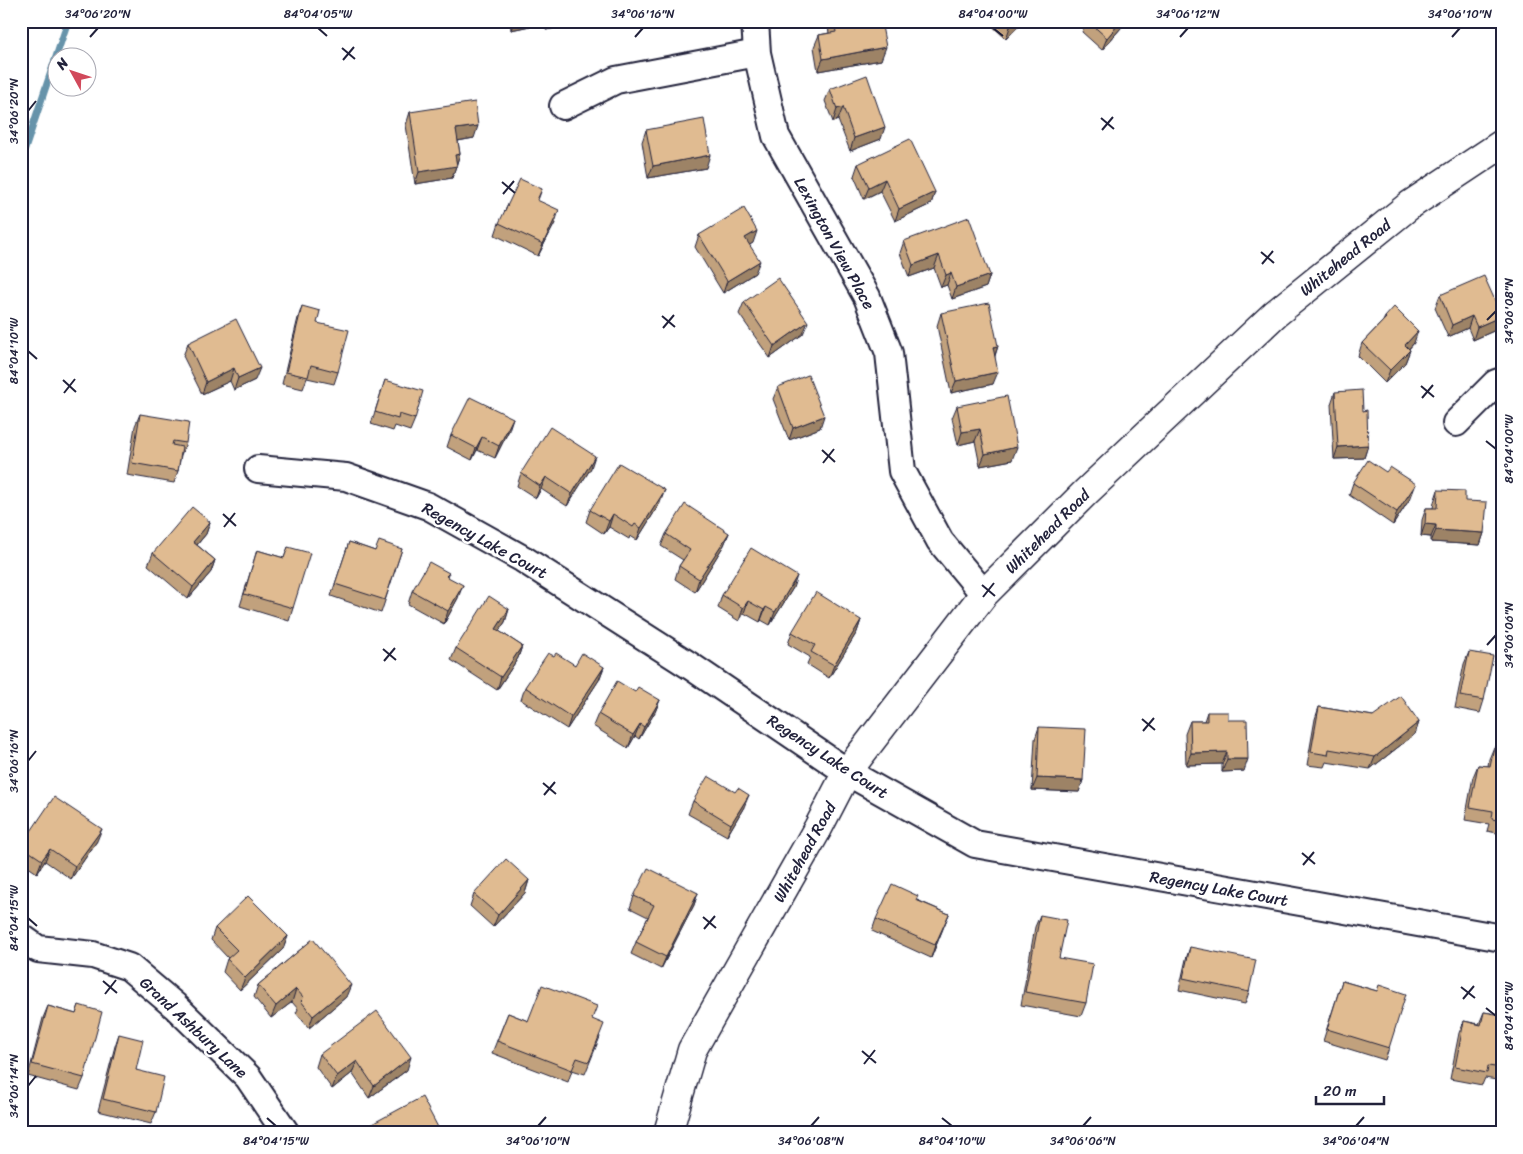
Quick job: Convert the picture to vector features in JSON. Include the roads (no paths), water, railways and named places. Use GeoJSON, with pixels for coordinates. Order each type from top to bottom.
{"type":"FeatureCollection","features":[{"type":"Feature","properties":{"kind":"street","name":"Lexington View Place"},"geometry":{"type":"LineString","coordinates":[[755,21],[757,53],[776,136],[868,297],[889,353],[902,471],[940,541],[984,594]]}},
{"type":"Feature","properties":{"kind":"street"},"geometry":{"type":"LineString","coordinates":[[563,106],[616,80],[757,53]]}},
{"type":"Feature","properties":{"kind":"street","name":"Whitehead Road"},"geometry":{"type":"LineString","coordinates":[[668,1133],[692,1050],[814,837],[847,772],[984,594],[1086,492],[1275,314],[1410,205],[1502,144]]}},
{"type":"Feature","properties":{"kind":"street"},"geometry":{"type":"LineString","coordinates":[[1456,423],[1496,384],[1502,381]]}},
{"type":"Feature","properties":{"kind":"street","name":"Regency Lake Court"},"geometry":{"type":"LineString","coordinates":[[258,469],[346,477],[428,506],[531,564],[822,752],[847,772],[975,844],[1502,938]]}},
{"type":"Feature","properties":{"kind":"street","name":"Grand Ashbury Lane"},"geometry":{"type":"LineString","coordinates":[[21,937],[38,949],[93,955],[130,968],[175,1006],[248,1077],[286,1133]]}},
{"type":"Feature","properties":{"kind":"waterway"},"geometry":{"type":"LineString","coordinates":[[21,161],[68,21]]}}]}
